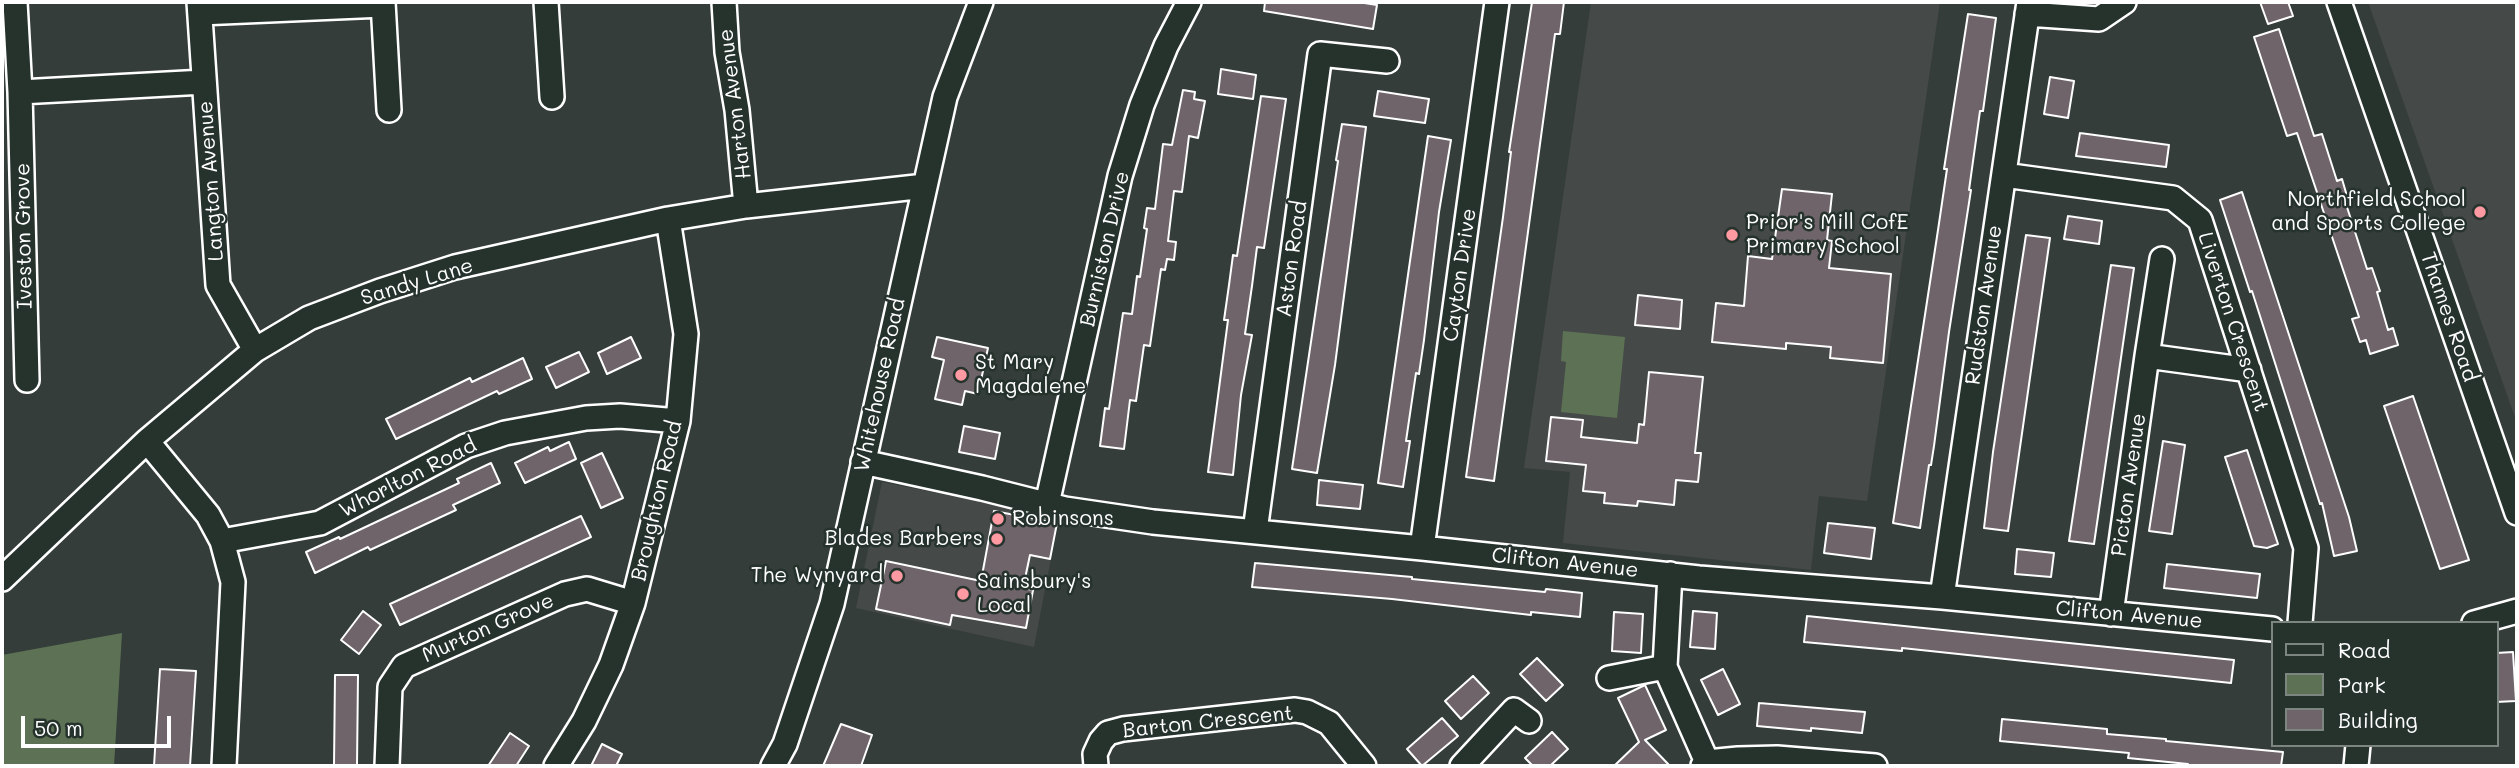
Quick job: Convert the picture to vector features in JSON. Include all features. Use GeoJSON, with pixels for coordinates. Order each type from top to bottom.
{"type":"FeatureCollection","features":[{"type":"Feature","properties":{"kind":"street","name":"Iveston Grove"},"geometry":{"type":"LineString","coordinates":[[15,2],[20,92],[27,380]]}},
{"type":"Feature","properties":{"kind":"street"},"geometry":{"type":"LineString","coordinates":[[546,2],[551,97]]}},
{"type":"Feature","properties":{"kind":"street","name":"Harton Avenue"},"geometry":{"type":"LineString","coordinates":[[724,2],[727,52],[737,110],[746,206]]}},
{"type":"Feature","properties":{"kind":"street","name":"Whitehouse Road"},"geometry":{"type":"LineString","coordinates":[[773,766],[785,744],[832,604],[945,97],[981,2]]}},
{"type":"Feature","properties":{"kind":"street","name":"Burniston Drive"},"geometry":{"type":"LineString","coordinates":[[1047,504],[1120,176],[1142,105],[1166,46],[1189,2]]}},
{"type":"Feature","properties":{"kind":"street","name":"Cayton Drive"},"geometry":{"type":"LineString","coordinates":[[1422,548],[1497,2]]}},
{"type":"Feature","properties":{"kind":"street","name":"Rudston Avenue"},"geometry":{"type":"LineString","coordinates":[[1942,597],[2028,8],[2099,19],[2124,2]]}},
{"type":"Feature","properties":{"kind":"street","name":"Thames Road"},"geometry":{"type":"LineString","coordinates":[[2339,2],[2517,513]]}},
{"type":"Feature","properties":{"kind":"street"},"geometry":{"type":"LineString","coordinates":[[200,7],[383,3],[389,110]]}},
{"type":"Feature","properties":{"kind":"street","name":"Langton Avenue"},"geometry":{"type":"LineString","coordinates":[[200,7],[218,285],[255,350]]}},
{"type":"Feature","properties":{"kind":"street","name":"Aston Road"},"geometry":{"type":"LineString","coordinates":[[1255,531],[1320,54],[1387,61]]}},
{"type":"Feature","properties":{"kind":"street"},"geometry":{"type":"LineString","coordinates":[[20,92],[204,82]]}},
{"type":"Feature","properties":{"kind":"street","name":"Liverton Crescent"},"geometry":{"type":"LineString","coordinates":[[2004,175],[2173,198],[2200,220],[2306,548],[2300,621]]}},
{"type":"Feature","properties":{"kind":"street","name":"Sandy Lane"},"geometry":{"type":"LineString","coordinates":[[2,579],[147,441],[255,350],[309,318],[455,267],[668,219],[746,206],[925,186]]}},
{"type":"Feature","properties":{"kind":"street","name":"Broughton Road"},"geometry":{"type":"LineString","coordinates":[[556,766],[584,721],[611,665],[633,603],[678,421],[686,334],[668,219]]}},
{"type":"Feature","properties":{"kind":"street","name":"Picton Avenue"},"geometry":{"type":"LineString","coordinates":[[2111,614],[2162,259]]}},
{"type":"Feature","properties":{"kind":"street"},"geometry":{"type":"LineString","coordinates":[[2147,356],[2249,370]]}},
{"type":"Feature","properties":{"kind":"street","name":"Whorlton Road"},"geometry":{"type":"LineString","coordinates":[[222,541],[320,523],[466,446],[505,433],[586,418],[620,416],[678,421]]}},
{"type":"Feature","properties":{"kind":"street"},"geometry":{"type":"LineString","coordinates":[[147,441],[208,515],[222,541],[233,582],[224,766]]}},
{"type":"Feature","properties":{"kind":"street","name":"Clifton Avenue"},"geometry":{"type":"LineString","coordinates":[[863,463],[1121,518],[1670,575],[1942,597],[2270,629]]}},
{"type":"Feature","properties":{"kind":"street"},"geometry":{"type":"LineString","coordinates":[[1670,575],[1665,667],[1705,764],[1738,759],[1777,758],[1875,766]]}},
{"type":"Feature","properties":{"kind":"street","name":"Murton Grove"},"geometry":{"type":"LineString","coordinates":[[387,766],[390,687],[404,666],[565,594],[587,589],[633,603]]}},
{"type":"Feature","properties":{"kind":"street"},"geometry":{"type":"LineString","coordinates":[[2481,621],[2517,611]]}},
{"type":"Feature","properties":{"kind":"street"},"geometry":{"type":"LineString","coordinates":[[1609,678],[1665,667]]}},
{"type":"Feature","properties":{"kind":"street","name":"Barton Crescent"},"geometry":{"type":"LineString","coordinates":[[1096,766],[1095,754],[1101,741],[1108,733],[1115,731],[1295,710],[1307,712],[1329,723],[1364,766]]}},
{"type":"Feature","properties":{"kind":"street"},"geometry":{"type":"LineString","coordinates":[[1462,766],[1514,710],[1529,721]]}},
{"type":"Feature","properties":{"kind":"street"},"geometry":{"type":"LineString","coordinates":[[2356,766],[2358,747]]}},
{"type":"Feature","properties":{"kind":"shaded area","name":"Prior's Mill CofE Primary School"},"geometry":{"type":"Polygon","coordinates":[[[1591,2],[1940,2],[1867,501],[1819,496],[1811,570],[1563,543],[1570,472],[1524,468],[1591,2]]]}},
{"type":"Feature","properties":{"kind":"shaded area","name":"Northfield School and Sports College"},"geometry":{"type":"Polygon","coordinates":[[[2368,2],[2517,2],[2517,423],[2368,2]]]}},
{"type":"Feature","properties":{"kind":"shaded area"},"geometry":{"type":"Polygon","coordinates":[[[882,482],[1059,517],[1034,647],[856,608],[882,482]]]}},
{"type":"Feature","properties":{"kind":"green space"},"geometry":{"type":"Polygon","coordinates":[[[1563,331],[1625,337],[1617,418],[1561,412],[1566,362],[1561,361],[1563,331]]]}},
{"type":"Feature","properties":{"kind":"green space"},"geometry":{"type":"Polygon","coordinates":[[[122,633],[114,766],[2,766],[2,655],[122,633]]]}},
{"type":"Feature","properties":{"kind":"building"},"geometry":{"type":"Polygon","coordinates":[[[1265,2],[1358,2],[1377,5],[1373,29],[1264,11],[1265,2]]]}},
{"type":"Feature","properties":{"kind":"building"},"geometry":{"type":"Polygon","coordinates":[[[1532,2],[1564,2],[1560,34],[1555,34],[1494,481],[1466,477],[1503,217],[1509,152],[1532,2]]]}},
{"type":"Feature","properties":{"kind":"building"},"geometry":{"type":"Polygon","coordinates":[[[2260,2],[2288,2],[2293,16],[2268,24],[2260,2]]]}},
{"type":"Feature","properties":{"kind":"building"},"geometry":{"type":"Polygon","coordinates":[[[1968,14],[1996,18],[1983,111],[1980,111],[1971,190],[1920,528],[1893,523],[1968,14]]]}},
{"type":"Feature","properties":{"kind":"building"},"geometry":{"type":"Polygon","coordinates":[[[2279,29],[2314,136],[2322,134],[2337,181],[2342,179],[2349,203],[2346,204],[2367,269],[2372,268],[2388,330],[2393,328],[2398,345],[2370,354],[2366,340],[2360,342],[2352,319],[2359,317],[2297,133],[2287,136],[2254,37],[2279,29]]]}},
{"type":"Feature","properties":{"kind":"building"},"geometry":{"type":"Polygon","coordinates":[[[1221,69],[1256,75],[1253,99],[1218,94],[1221,69]]]}},
{"type":"Feature","properties":{"kind":"building"},"geometry":{"type":"Polygon","coordinates":[[[2050,77],[2074,81],[2068,118],[2044,114],[2050,77]]]}},
{"type":"Feature","properties":{"kind":"building"},"geometry":{"type":"Polygon","coordinates":[[[1183,90],[1195,92],[1194,99],[1205,101],[1198,138],[1189,136],[1182,192],[1174,191],[1168,241],[1176,242],[1174,260],[1167,259],[1165,270],[1161,269],[1150,346],[1144,345],[1136,401],[1130,400],[1124,449],[1100,446],[1105,408],[1109,409],[1123,313],[1132,314],[1137,276],[1140,277],[1147,229],[1144,228],[1147,208],[1155,209],[1163,144],[1172,145],[1183,90]]]}},
{"type":"Feature","properties":{"kind":"building"},"geometry":{"type":"Polygon","coordinates":[[[1378,91],[1429,99],[1425,123],[1374,116],[1378,91]]]}},
{"type":"Feature","properties":{"kind":"building"},"geometry":{"type":"Polygon","coordinates":[[[1261,96],[1286,99],[1264,248],[1257,247],[1245,334],[1252,335],[1241,395],[1233,475],[1208,472],[1228,320],[1224,320],[1233,255],[1237,256],[1261,96]]]}},
{"type":"Feature","properties":{"kind":"building"},"geometry":{"type":"Polygon","coordinates":[[[1342,124],[1366,127],[1335,365],[1317,473],[1292,469],[1342,124]]]}},
{"type":"Feature","properties":{"kind":"building"},"geometry":{"type":"Polygon","coordinates":[[[2080,133],[2169,145],[2166,167],[2076,156],[2080,133]]]}},
{"type":"Feature","properties":{"kind":"building"},"geometry":{"type":"Polygon","coordinates":[[[1428,136],[1451,140],[1439,212],[1419,374],[1416,373],[1406,441],[1410,441],[1403,487],[1378,483],[1428,136]]]}},
{"type":"Feature","properties":{"kind":"building"},"geometry":{"type":"Polygon","coordinates":[[[1782,189],[1832,194],[1827,240],[1832,241],[1829,268],[1891,274],[1883,363],[1830,358],[1831,347],[1786,343],[1786,349],[1712,342],[1716,303],[1744,306],[1748,256],[1772,259],[1782,189]]]}},
{"type":"Feature","properties":{"kind":"building"},"geometry":{"type":"Polygon","coordinates":[[[2242,192],[2349,517],[2357,551],[2334,556],[2322,503],[2320,504],[2220,200],[2242,192]]]}},
{"type":"Feature","properties":{"kind":"building"},"geometry":{"type":"Polygon","coordinates":[[[2068,216],[2102,221],[2099,244],[2064,239],[2068,216]]]}},
{"type":"Feature","properties":{"kind":"building"},"geometry":{"type":"Polygon","coordinates":[[[2026,235],[2050,238],[2008,531],[1984,528],[2026,235]]]}},
{"type":"Feature","properties":{"kind":"building"},"geometry":{"type":"Polygon","coordinates":[[[2111,265],[2134,268],[2094,544],[2069,541],[2111,265]]]}},
{"type":"Feature","properties":{"kind":"building"},"geometry":{"type":"Polygon","coordinates":[[[1638,295],[1682,300],[1680,329],[1635,325],[1638,295]]]}},
{"type":"Feature","properties":{"kind":"building"},"geometry":{"type":"Polygon","coordinates":[[[631,337],[641,358],[607,374],[598,353],[631,337]]]}},
{"type":"Feature","properties":{"kind":"building","name":"St Mary Magdalene"},"geometry":{"type":"Polygon","coordinates":[[[937,337],[988,348],[978,394],[965,391],[962,405],[935,399],[944,360],[932,357],[937,337]]]}},
{"type":"Feature","properties":{"kind":"building"},"geometry":{"type":"Polygon","coordinates":[[[579,352],[589,372],[556,388],[546,367],[579,352]]]}},
{"type":"Feature","properties":{"kind":"building"},"geometry":{"type":"Polygon","coordinates":[[[523,358],[532,379],[499,394],[497,391],[396,439],[386,419],[470,378],[472,382],[523,358]]]}},
{"type":"Feature","properties":{"kind":"building"},"geometry":{"type":"Polygon","coordinates":[[[1649,372],[1703,377],[1695,453],[1701,453],[1698,482],[1676,480],[1674,505],[1638,501],[1637,506],[1604,503],[1605,493],[1583,491],[1586,465],[1546,461],[1551,417],[1583,420],[1581,437],[1637,443],[1639,424],[1644,425],[1649,372]]]}},
{"type":"Feature","properties":{"kind":"building"},"geometry":{"type":"Polygon","coordinates":[[[2413,396],[2469,560],[2440,569],[2384,406],[2413,396]]]}},
{"type":"Feature","properties":{"kind":"building"},"geometry":{"type":"Polygon","coordinates":[[[964,426],[1000,433],[995,459],[959,452],[964,426]]]}},
{"type":"Feature","properties":{"kind":"building"},"geometry":{"type":"Polygon","coordinates":[[[2163,441],[2185,445],[2172,534],[2149,531],[2163,441]]]}},
{"type":"Feature","properties":{"kind":"building"},"geometry":{"type":"Polygon","coordinates":[[[569,442],[576,459],[525,483],[515,463],[548,447],[550,451],[569,442]]]}},
{"type":"Feature","properties":{"kind":"building"},"geometry":{"type":"Polygon","coordinates":[[[2247,450],[2278,544],[2267,548],[2254,546],[2225,457],[2247,450]]]}},
{"type":"Feature","properties":{"kind":"building"},"geometry":{"type":"Polygon","coordinates":[[[602,453],[623,498],[601,508],[581,463],[602,453]]]}},
{"type":"Feature","properties":{"kind":"building"},"geometry":{"type":"Polygon","coordinates":[[[491,463],[500,483],[453,505],[456,510],[370,550],[368,547],[315,573],[306,552],[339,537],[340,539],[459,483],[457,479],[491,463]]]}},
{"type":"Feature","properties":{"kind":"building"},"geometry":{"type":"Polygon","coordinates":[[[1319,480],[1363,485],[1360,509],[1317,505],[1319,480]]]}},
{"type":"Feature","properties":{"kind":"building"},"geometry":{"type":"Polygon","coordinates":[[[994,511],[1057,523],[1050,559],[1030,555],[1023,588],[1033,590],[1026,628],[952,615],[950,625],[876,609],[886,561],[981,581],[994,511]]]}},
{"type":"Feature","properties":{"kind":"building"},"geometry":{"type":"Polygon","coordinates":[[[581,516],[591,537],[400,625],[390,604],[581,516]]]}},
{"type":"Feature","properties":{"kind":"building"},"geometry":{"type":"Polygon","coordinates":[[[1828,523],[1875,528],[1871,559],[1824,553],[1828,523]]]}},
{"type":"Feature","properties":{"kind":"building"},"geometry":{"type":"Polygon","coordinates":[[[2017,549],[2054,553],[2051,577],[2015,574],[2017,549]]]}},
{"type":"Feature","properties":{"kind":"building"},"geometry":{"type":"Polygon","coordinates":[[[1255,563],[1545,592],[1546,589],[1582,593],[1580,617],[1531,612],[1531,615],[1252,587],[1255,563]]]}},
{"type":"Feature","properties":{"kind":"building"},"geometry":{"type":"Polygon","coordinates":[[[2167,564],[2260,574],[2257,598],[2164,588],[2167,564]]]}},
{"type":"Feature","properties":{"kind":"building"},"geometry":{"type":"Polygon","coordinates":[[[363,611],[381,625],[359,654],[341,640],[363,611]]]}},
{"type":"Feature","properties":{"kind":"building"},"geometry":{"type":"Polygon","coordinates":[[[1693,611],[1717,613],[1715,649],[1690,647],[1693,611]]]}},
{"type":"Feature","properties":{"kind":"building"},"geometry":{"type":"Polygon","coordinates":[[[1614,612],[1643,614],[1641,653],[1612,651],[1614,612]]]}},
{"type":"Feature","properties":{"kind":"building"},"geometry":{"type":"Polygon","coordinates":[[[1807,616],[2234,660],[2231,683],[1902,648],[1902,651],[1804,642],[1807,616]]]}},
{"type":"Feature","properties":{"kind":"building"},"geometry":{"type":"Polygon","coordinates":[[[2513,652],[2516,701],[2498,702],[2498,653],[2513,652]]]}},
{"type":"Feature","properties":{"kind":"building"},"geometry":{"type":"Polygon","coordinates":[[[1537,658],[1563,685],[1546,701],[1520,674],[1537,658]]]}},
{"type":"Feature","properties":{"kind":"building"},"geometry":{"type":"Polygon","coordinates":[[[160,669],[196,671],[190,766],[154,766],[160,669]]]}},
{"type":"Feature","properties":{"kind":"building"},"geometry":{"type":"Polygon","coordinates":[[[1723,669],[1740,704],[1718,715],[1701,680],[1723,669]]]}},
{"type":"Feature","properties":{"kind":"building"},"geometry":{"type":"Polygon","coordinates":[[[335,675],[358,675],[357,766],[334,766],[335,675]]]}},
{"type":"Feature","properties":{"kind":"building"},"geometry":{"type":"Polygon","coordinates":[[[1473,676],[1489,693],[1461,719],[1445,701],[1473,676]]]}},
{"type":"Feature","properties":{"kind":"building"},"geometry":{"type":"Polygon","coordinates":[[[1645,685],[1666,730],[1645,740],[1670,766],[1614,766],[1639,742],[1618,698],[1645,685]]]}},
{"type":"Feature","properties":{"kind":"building"},"geometry":{"type":"Polygon","coordinates":[[[1759,703],[1865,712],[1862,733],[1757,726],[1759,703]]]}},
{"type":"Feature","properties":{"kind":"building"},"geometry":{"type":"Polygon","coordinates":[[[1442,718],[1458,736],[1422,766],[1407,749],[1442,718]]]}},
{"type":"Feature","properties":{"kind":"building"},"geometry":{"type":"Polygon","coordinates":[[[2002,719],[2107,729],[2107,734],[2166,741],[2283,752],[2281,766],[2188,766],[2128,758],[2129,753],[2000,741],[2002,719]]]}},
{"type":"Feature","properties":{"kind":"building"},"geometry":{"type":"Polygon","coordinates":[[[841,724],[872,735],[861,766],[823,766],[841,724]]]}},
{"type":"Feature","properties":{"kind":"building"},"geometry":{"type":"Polygon","coordinates":[[[1552,732],[1568,749],[1550,766],[1533,766],[1525,758],[1552,732]]]}},
{"type":"Feature","properties":{"kind":"building"},"geometry":{"type":"Polygon","coordinates":[[[510,733],[529,746],[516,766],[488,766],[510,733]]]}},
{"type":"Feature","properties":{"kind":"building"},"geometry":{"type":"Polygon","coordinates":[[[602,744],[622,754],[616,766],[591,766],[602,744]]]}},
{"type":"Feature","properties":{"kind":"place","name":"Northfield School and Sports College"},"geometry":{"type":"Point","coordinates":[2480,212]}},
{"type":"Feature","properties":{"kind":"place","name":"Prior's Mill CofE Primary School"},"geometry":{"type":"Point","coordinates":[1732,235]}},
{"type":"Feature","properties":{"kind":"place","name":"St Mary Magdalene"},"geometry":{"type":"Point","coordinates":[961,375]}},
{"type":"Feature","properties":{"kind":"place","name":"Robinsons"},"geometry":{"type":"Point","coordinates":[998,519]}},
{"type":"Feature","properties":{"kind":"place","name":"Blades Barbers"},"geometry":{"type":"Point","coordinates":[997,539]}},
{"type":"Feature","properties":{"kind":"place","name":"The Wynyard"},"geometry":{"type":"Point","coordinates":[897,576]}},
{"type":"Feature","properties":{"kind":"place","name":"Sainsbury's Local"},"geometry":{"type":"Point","coordinates":[963,594]}}]}
